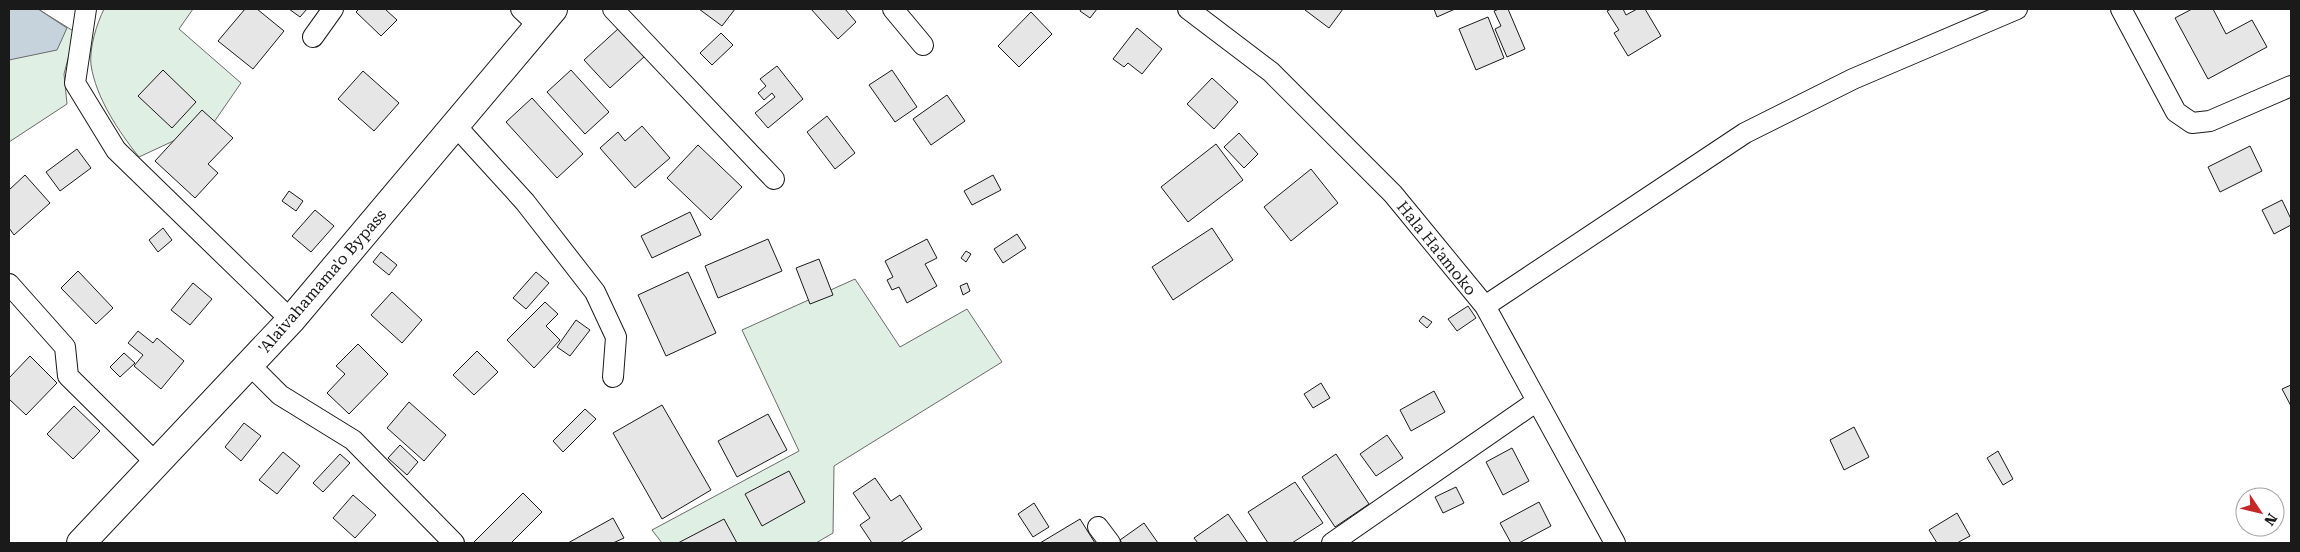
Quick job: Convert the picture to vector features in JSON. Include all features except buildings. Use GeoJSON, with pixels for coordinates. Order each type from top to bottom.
{"type":"FeatureCollection","features":[{"type":"Feature","properties":{"kind":"main road","name":"'Alaivahamama'o Bypass"},"geometry":{"type":"LineString","coordinates":[[80,543],[291,320],[455,125],[537,14]]}},
{"type":"Feature","properties":{"kind":"street"},"geometry":{"type":"LineString","coordinates":[[86,9],[75,83],[116,150],[291,320]]}},
{"type":"Feature","properties":{"kind":"street"},"geometry":{"type":"LineString","coordinates":[[313,37],[333,9]]}},
{"type":"Feature","properties":{"kind":"street"},"geometry":{"type":"LineString","coordinates":[[613,9],[774,179]]}},
{"type":"Feature","properties":{"kind":"street"},"geometry":{"type":"LineString","coordinates":[[893,9],[923,45]]}},
{"type":"Feature","properties":{"kind":"street","name":"Hala Ha'amoko"},"geometry":{"type":"LineString","coordinates":[[1188,9],[1271,72],[1393,194],[1485,306],[1615,543]]}},
{"type":"Feature","properties":{"kind":"street"},"geometry":{"type":"LineString","coordinates":[[1485,306],[1745,133],[1853,79],[2017,9]]}},
{"type":"Feature","properties":{"kind":"street"},"geometry":{"type":"LineString","coordinates":[[2121,9],[2176,112],[2192,124],[2210,121],[2291,86]]}},
{"type":"Feature","properties":{"kind":"street"},"geometry":{"type":"LineString","coordinates":[[455,125],[525,202],[595,292],[616,337],[613,377]]}},
{"type":"Feature","properties":{"kind":"street"},"geometry":{"type":"LineString","coordinates":[[9,284],[65,346],[68,376],[156,463]]}},
{"type":"Feature","properties":{"kind":"street"},"geometry":{"type":"LineString","coordinates":[[249,364],[280,395],[353,440],[454,543]]}},
{"type":"Feature","properties":{"kind":"street"},"geometry":{"type":"LineString","coordinates":[[1332,543],[1537,401]]}},
{"type":"Feature","properties":{"kind":"street"},"geometry":{"type":"LineString","coordinates":[[1098,527],[1110,543]]}},
{"type":"Feature","properties":{"kind":"green space"},"geometry":{"type":"Polygon","coordinates":[[[9,9],[38,9],[75,32],[64,74],[67,104],[9,142],[9,9]]]}},
{"type":"Feature","properties":{"kind":"green space"},"geometry":{"type":"Polygon","coordinates":[[[104,9],[193,9],[179,29],[241,83],[214,122],[139,157],[109,114],[98,90],[91,65],[92,44],[104,9]]]}},
{"type":"Feature","properties":{"kind":"green space"},"geometry":{"type":"Polygon","coordinates":[[[855,279],[900,347],[967,309],[1002,362],[834,466],[833,533],[816,543],[662,543],[652,530],[799,451],[742,330],[855,279]]]}},
{"type":"Feature","properties":{"kind":"shaded area"},"geometry":{"type":"Polygon","coordinates":[[[9,9],[38,9],[67,28],[57,50],[9,60],[9,9]]]}}]}
